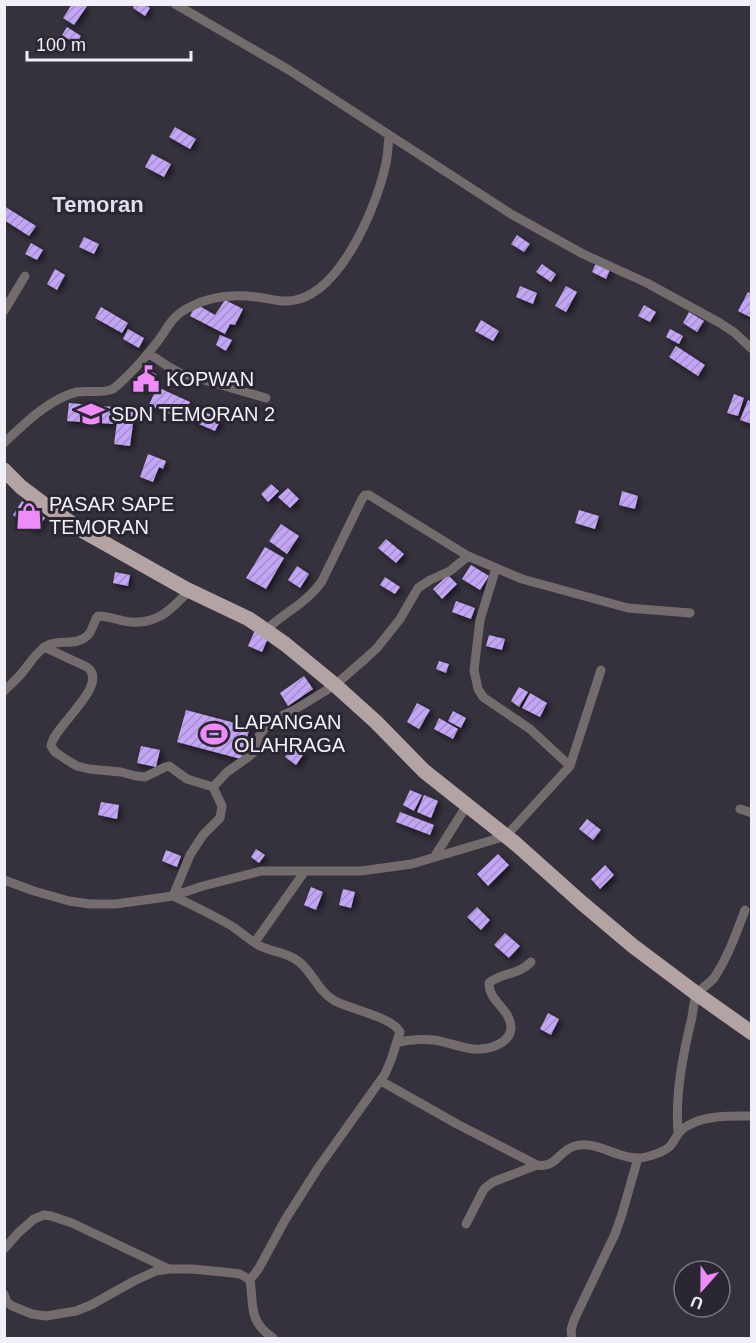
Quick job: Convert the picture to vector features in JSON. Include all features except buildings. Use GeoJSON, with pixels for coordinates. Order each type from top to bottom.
{"type":"FeatureCollection","features":[{"type":"Feature","properties":{"kind":"main road"},"geometry":{"type":"LineString","coordinates":[[4,471],[21,487],[83,531],[189,591],[249,619],[266,630],[335,685],[376,722],[424,771],[506,836],[633,946],[752,1033]]}},
{"type":"Feature","properties":{"kind":"street"},"geometry":{"type":"LineString","coordinates":[[175,4],[289,70],[511,213],[583,254],[647,283],[720,323],[752,349]]}},
{"type":"Feature","properties":{"kind":"street"},"geometry":{"type":"LineString","coordinates":[[4,443],[52,403],[77,392],[113,389],[148,353],[176,315],[192,305],[209,299],[236,296],[285,302],[314,292],[333,276],[361,234],[386,165],[389,136]]}},
{"type":"Feature","properties":{"kind":"street"},"geometry":{"type":"LineString","coordinates":[[4,311],[25,276]]}},
{"type":"Feature","properties":{"kind":"street"},"geometry":{"type":"LineString","coordinates":[[148,353],[180,373],[266,398]]}},
{"type":"Feature","properties":{"kind":"street"},"geometry":{"type":"LineString","coordinates":[[266,630],[309,597],[317,588],[365,495],[369,495],[468,556],[522,579],[628,608],[690,613]]}},
{"type":"Feature","properties":{"kind":"street"},"geometry":{"type":"LineString","coordinates":[[213,788],[227,772],[254,752],[267,725],[335,685],[377,648],[400,620],[417,588],[450,571],[468,556]]}},
{"type":"Feature","properties":{"kind":"street"},"geometry":{"type":"LineString","coordinates":[[496,568],[480,620],[474,670],[478,689],[483,697],[530,729],[570,766]]}},
{"type":"Feature","properties":{"kind":"street"},"geometry":{"type":"LineString","coordinates":[[4,691],[21,675],[44,647],[54,642],[82,640],[90,632],[99,615],[131,622],[148,621],[167,613],[189,591]]}},
{"type":"Feature","properties":{"kind":"street"},"geometry":{"type":"LineString","coordinates":[[44,647],[91,669],[94,678],[89,692],[51,742],[55,752],[83,768],[121,772],[141,777],[169,766],[181,776],[213,788],[222,806],[220,818],[207,829],[190,855],[173,896]]}},
{"type":"Feature","properties":{"kind":"street"},"geometry":{"type":"LineString","coordinates":[[4,880],[60,899],[90,904],[116,904],[173,896],[261,871],[361,871],[412,864],[506,836],[570,766],[601,670]]}},
{"type":"Feature","properties":{"kind":"street"},"geometry":{"type":"LineString","coordinates":[[435,856],[467,805]]}},
{"type":"Feature","properties":{"kind":"street"},"geometry":{"type":"LineString","coordinates":[[740,809],[752,813]]}},
{"type":"Feature","properties":{"kind":"street"},"geometry":{"type":"LineString","coordinates":[[255,942],[305,871]]}},
{"type":"Feature","properties":{"kind":"street"},"geometry":{"type":"LineString","coordinates":[[173,896],[220,920],[261,946],[290,956],[308,970],[323,991],[335,1001],[367,1012],[396,1027],[400,1032],[391,1060],[381,1080],[318,1168],[250,1280],[254,1316],[258,1324],[273,1338]]}},
{"type":"Feature","properties":{"kind":"street"},"geometry":{"type":"LineString","coordinates":[[381,1080],[457,1124],[537,1166],[549,1165],[573,1146],[595,1146],[620,1155],[638,1158],[666,1151],[678,1132],[679,1085],[697,994],[712,980],[721,965],[734,940],[745,910]]}},
{"type":"Feature","properties":{"kind":"street"},"geometry":{"type":"LineString","coordinates":[[397,1043],[424,1039],[475,1049],[500,1044],[511,1030],[510,1020],[491,995],[489,983],[496,978],[525,969],[531,962]]}},
{"type":"Feature","properties":{"kind":"street"},"geometry":{"type":"LineString","coordinates":[[678,1132],[700,1120],[727,1116],[752,1116]]}},
{"type":"Feature","properties":{"kind":"street"},"geometry":{"type":"LineString","coordinates":[[572,1338],[571,1330],[574,1320],[615,1234],[638,1158]]}},
{"type":"Feature","properties":{"kind":"street"},"geometry":{"type":"LineString","coordinates":[[466,1224],[484,1189],[493,1182],[537,1166]]}},
{"type":"Feature","properties":{"kind":"street"},"geometry":{"type":"LineString","coordinates":[[4,1249],[34,1219],[44,1215],[72,1223],[169,1269]]}},
{"type":"Feature","properties":{"kind":"street"},"geometry":{"type":"LineString","coordinates":[[4,1294],[7,1302],[12,1306],[32,1314],[46,1316],[76,1311],[91,1305],[156,1271],[192,1269],[240,1274],[250,1280]]}},
{"type":"Feature","properties":{"kind":"place","name":"KOPWAN"},"geometry":{"type":"Point","coordinates":[146,379]}},
{"type":"Feature","properties":{"kind":"place","name":"SDN TEMORAN 2"},"geometry":{"type":"Point","coordinates":[91,414]}},
{"type":"Feature","properties":{"kind":"place","name":"PASAR SAPE TEMORAN"},"geometry":{"type":"Point","coordinates":[29,516]}},
{"type":"Feature","properties":{"kind":"place","name":"LAPANGAN OLAHRAGA"},"geometry":{"type":"Point","coordinates":[214,734]}},
{"type":"Feature","properties":{"kind":"district","name":"Temoran"},"geometry":{"type":"Point","coordinates":[98,204]}}]}
